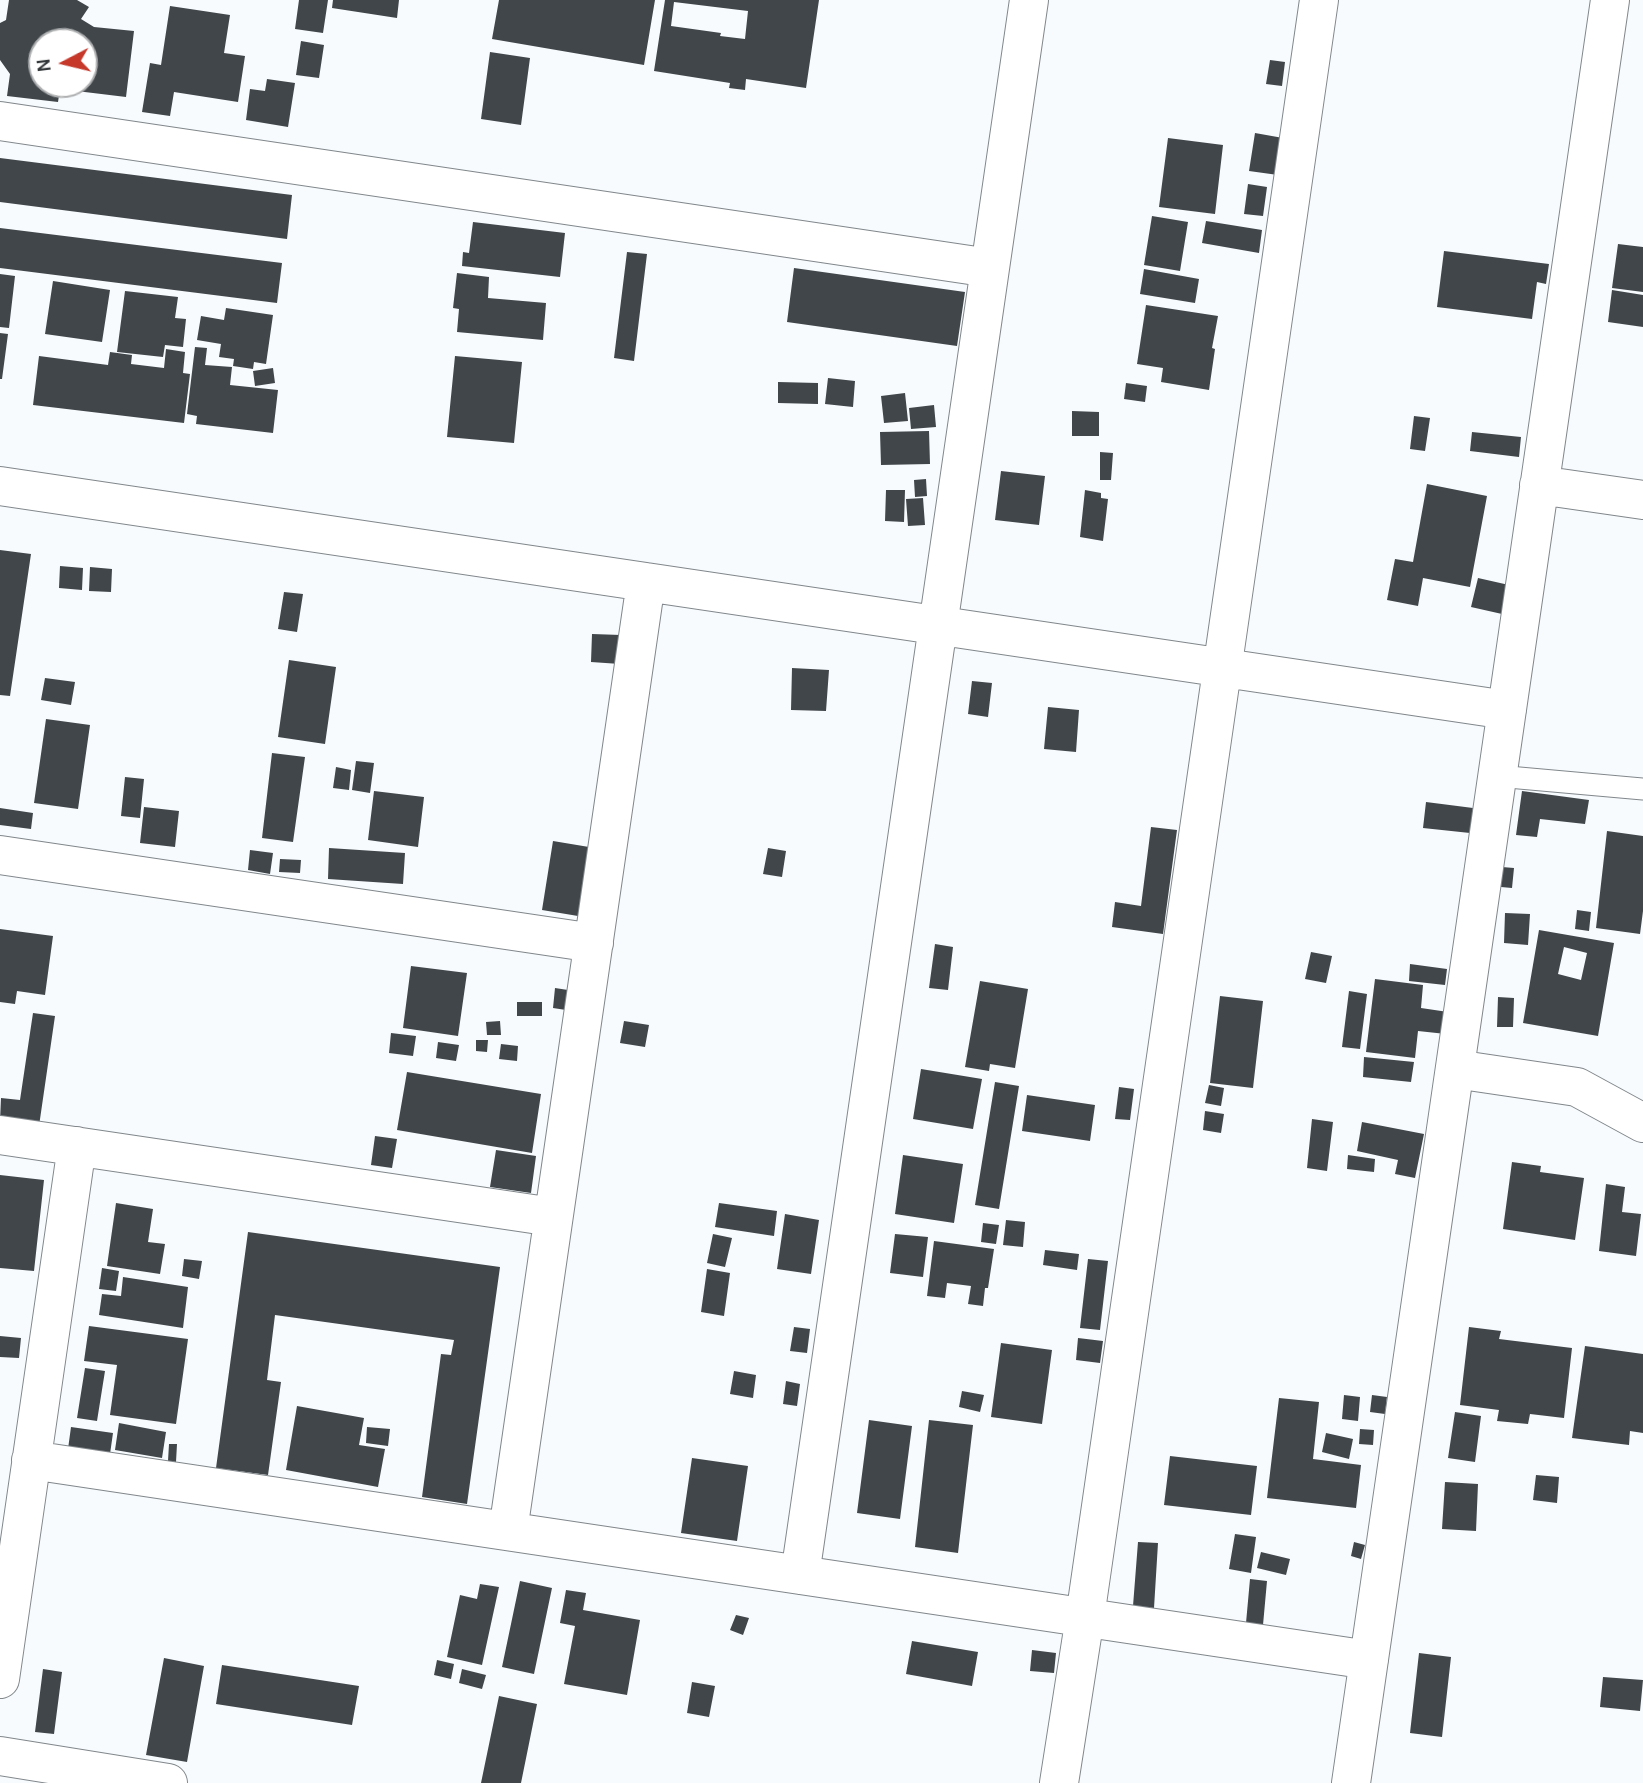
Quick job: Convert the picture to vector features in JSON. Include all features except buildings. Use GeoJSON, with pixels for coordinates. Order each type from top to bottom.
{"type":"FeatureCollection","features":[{"type":"Feature","properties":{"kind":"street"},"geometry":{"type":"LineString","coordinates":[[800,1575],[1029,0]]}},
{"type":"Feature","properties":{"kind":"street"},"geometry":{"type":"LineString","coordinates":[[1059,1783],[1320,0]]}},
{"type":"Feature","properties":{"kind":"street"},"geometry":{"type":"LineString","coordinates":[[1351,1783],[1610,0]]}},
{"type":"Feature","properties":{"kind":"street"},"geometry":{"type":"LineString","coordinates":[[0,121],[990,268]]}},
{"type":"Feature","properties":{"kind":"street"},"geometry":{"type":"LineString","coordinates":[[1539,485],[1643,500]]}},
{"type":"Feature","properties":{"kind":"street"},"geometry":{"type":"LineString","coordinates":[[0,486],[1507,710]]}},
{"type":"Feature","properties":{"kind":"street"},"geometry":{"type":"LineString","coordinates":[[508,1531],[646,582]]}},
{"type":"Feature","properties":{"kind":"street"},"geometry":{"type":"LineString","coordinates":[[0,855],[594,943]]}},
{"type":"Feature","properties":{"kind":"street"},"geometry":{"type":"LineString","coordinates":[[1455,1069],[1577,1087],[1643,1122]]}},
{"type":"Feature","properties":{"kind":"street"},"geometry":{"type":"LineString","coordinates":[[0,1135],[553,1217]]}},
{"type":"Feature","properties":{"kind":"street"},"geometry":{"type":"LineString","coordinates":[[0,1679],[77,1146]]}},
{"type":"Feature","properties":{"kind":"street"},"geometry":{"type":"LineString","coordinates":[[31,1460],[1369,1660]]}},
{"type":"Feature","properties":{"kind":"street"},"geometry":{"type":"LineString","coordinates":[[0,1756],[168,1783]]}},
{"type":"Feature","properties":{"kind":"lane"},"geometry":{"type":"LineString","coordinates":[[1497,776],[1643,789]]}}]}
